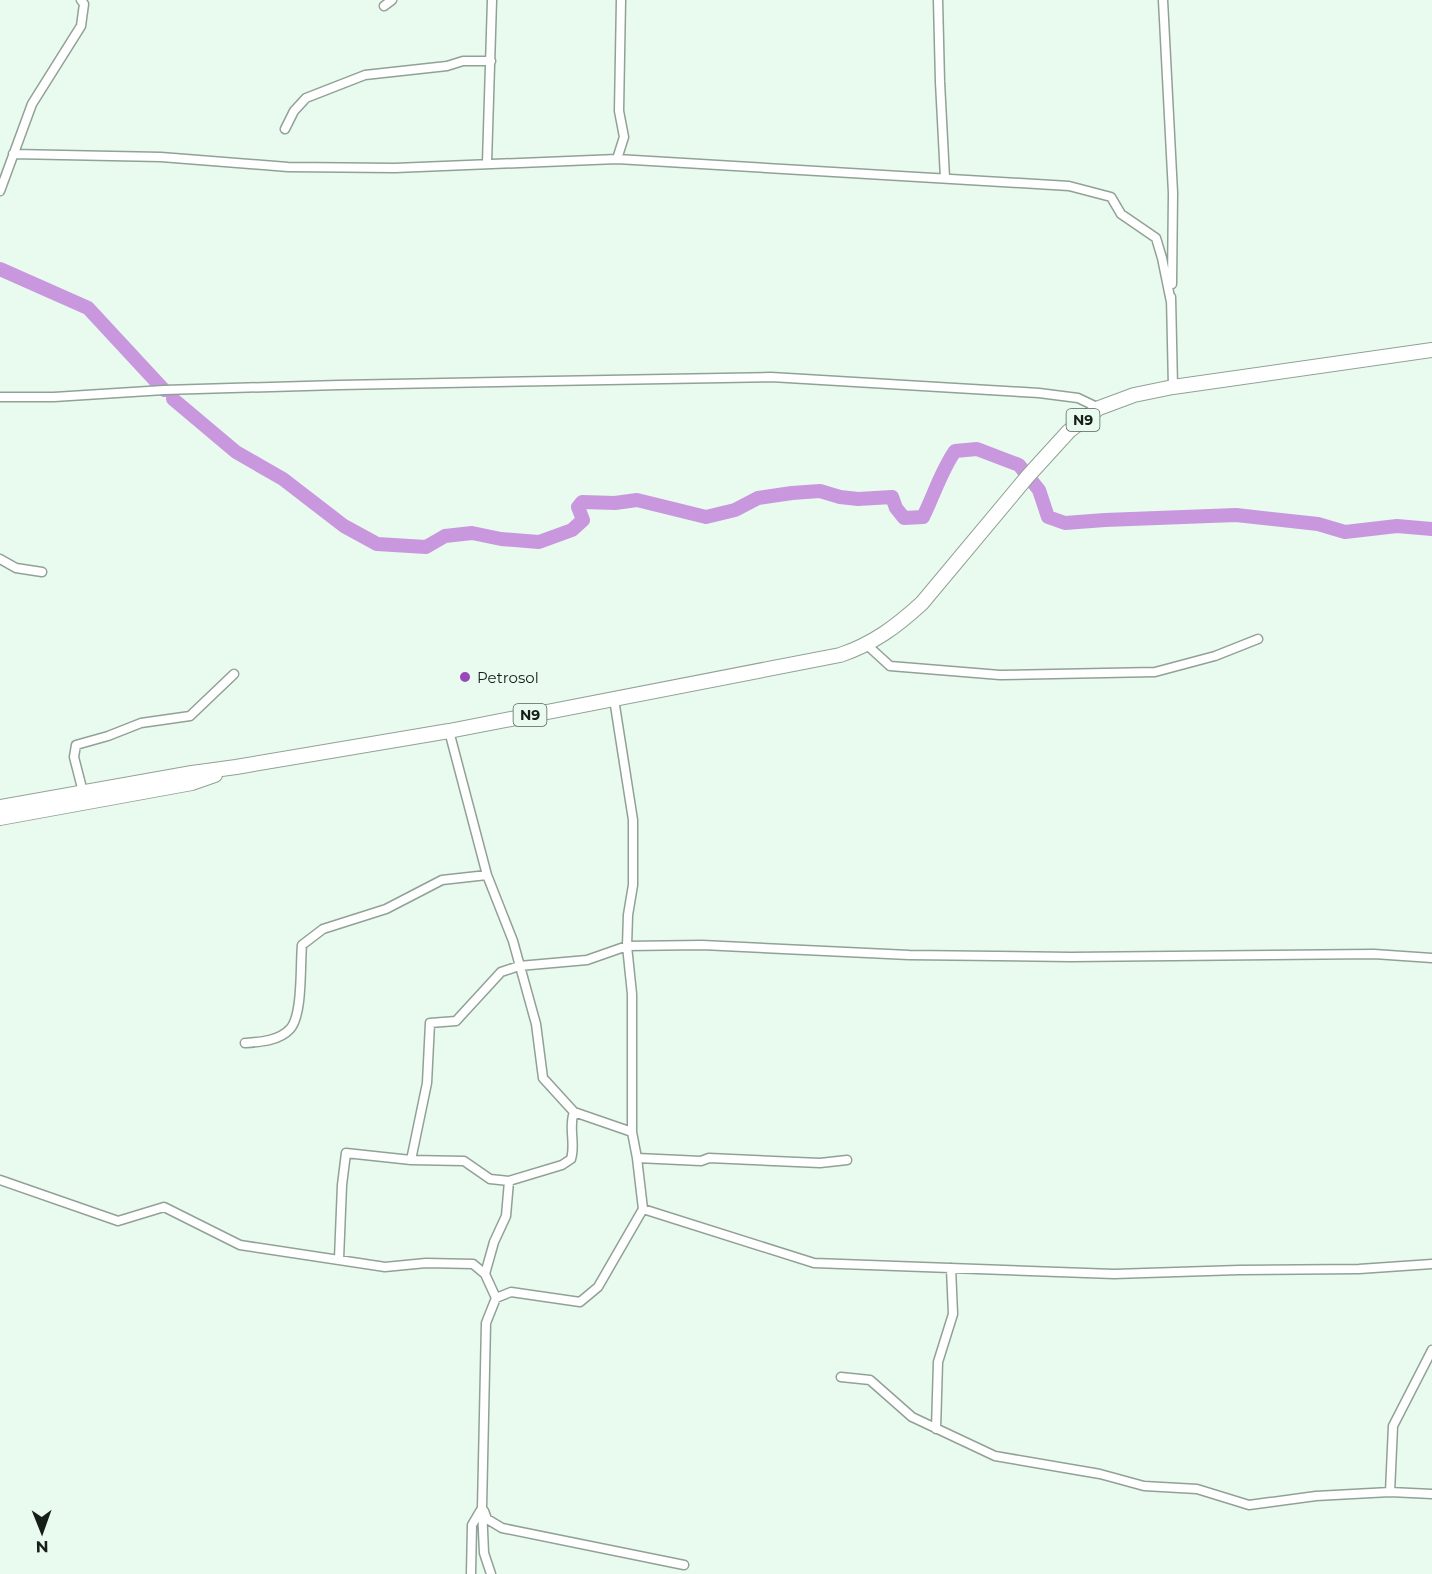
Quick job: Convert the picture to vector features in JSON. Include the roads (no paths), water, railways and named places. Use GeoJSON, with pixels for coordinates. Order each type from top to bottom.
{"type":"FeatureCollection","features":[{"type":"Feature","properties":{"kind":"highway","name":"N9"},"geometry":{"type":"LineString","coordinates":[[0,807],[449,731],[824,660],[866,644],[899,624],[922,603],[1046,455],[1069,431],[1098,408],[1134,395],[1173,387],[1432,351]]}},
{"type":"Feature","properties":{"kind":"highway","name":"N9"},"geometry":{"type":"LineString","coordinates":[[0,818],[192,783],[236,767]]}},
{"type":"Feature","properties":{"kind":"street"},"geometry":{"type":"LineString","coordinates":[[0,192],[32,104],[81,26],[84,4],[81,0]]}},
{"type":"Feature","properties":{"kind":"street"},"geometry":{"type":"LineString","coordinates":[[384,6],[392,0]]}},
{"type":"Feature","properties":{"kind":"street"},"geometry":{"type":"LineString","coordinates":[[487,163],[492,0]]}},
{"type":"Feature","properties":{"kind":"street"},"geometry":{"type":"LineString","coordinates":[[617,159],[624,137],[619,111],[621,0]]}},
{"type":"Feature","properties":{"kind":"street"},"geometry":{"type":"LineString","coordinates":[[938,0],[945,178]]}},
{"type":"Feature","properties":{"kind":"street"},"geometry":{"type":"LineString","coordinates":[[1163,0],[1173,193],[1171,302],[1173,387]]}},
{"type":"Feature","properties":{"kind":"street"},"geometry":{"type":"LineString","coordinates":[[285,129],[294,111],[306,98],[365,75],[447,66],[463,61],[491,61]]}},
{"type":"Feature","properties":{"kind":"street"},"geometry":{"type":"LineString","coordinates":[[13,154],[161,157],[288,167],[395,168],[617,159],[1069,186],[1111,197],[1121,214],[1156,238],[1171,302]]}},
{"type":"Feature","properties":{"kind":"street"},"geometry":{"type":"LineString","coordinates":[[0,397],[54,397],[164,390],[339,385],[771,377],[1039,393],[1078,398],[1098,408]]}},
{"type":"Feature","properties":{"kind":"street"},"geometry":{"type":"LineString","coordinates":[[0,559],[16,568],[42,572]]}},
{"type":"Feature","properties":{"kind":"street"},"geometry":{"type":"LineString","coordinates":[[866,644],[890,666],[1000,675],[1155,672],[1215,656],[1258,639]]}},
{"type":"Feature","properties":{"kind":"street"},"geometry":{"type":"LineString","coordinates":[[83,792],[74,757],[76,745],[141,723],[190,716],[234,674]]}},
{"type":"Feature","properties":{"kind":"street"},"geometry":{"type":"LineString","coordinates":[[491,1574],[484,1553],[482,1506],[486,1323],[496,1298],[511,1292],[580,1302],[598,1287],[643,1209],[632,1132],[632,994],[627,946],[628,915],[633,885],[633,820],[614,699]]}},
{"type":"Feature","properties":{"kind":"street"},"geometry":{"type":"LineString","coordinates":[[449,731],[487,875],[513,942],[536,1024],[543,1078],[574,1112],[632,1132]]}},
{"type":"Feature","properties":{"kind":"street"},"geometry":{"type":"LineString","coordinates":[[245,1043],[279,1037],[291,1028],[298,1012],[302,945],[322,929],[386,909],[442,880],[487,875]]}},
{"type":"Feature","properties":{"kind":"street"},"geometry":{"type":"LineString","coordinates":[[411,1160],[427,1083],[430,1023],[456,1021],[501,972],[519,966],[587,960],[627,946],[702,945],[909,955],[1071,957],[1374,954],[1432,958]]}},
{"type":"Feature","properties":{"kind":"street"},"geometry":{"type":"LineString","coordinates":[[339,1259],[342,1185],[346,1153],[411,1160],[465,1161],[490,1179],[509,1181],[562,1165],[571,1159],[573,1144],[571,1120],[574,1112]]}},
{"type":"Feature","properties":{"kind":"street"},"geometry":{"type":"LineString","coordinates":[[637,1158],[701,1161],[709,1158],[820,1163],[847,1160]]}},
{"type":"Feature","properties":{"kind":"street"},"geometry":{"type":"LineString","coordinates":[[0,1180],[118,1221],[164,1207],[240,1245],[385,1267],[426,1263],[473,1264],[485,1274],[496,1298]]}},
{"type":"Feature","properties":{"kind":"street"},"geometry":{"type":"LineString","coordinates":[[485,1274],[494,1242],[506,1216],[509,1181]]}},
{"type":"Feature","properties":{"kind":"street"},"geometry":{"type":"LineString","coordinates":[[643,1209],[814,1263],[1114,1274],[1359,1269],[1432,1264]]}},
{"type":"Feature","properties":{"kind":"street"},"geometry":{"type":"LineString","coordinates":[[936,1429],[938,1362],[953,1314],[951,1268]]}},
{"type":"Feature","properties":{"kind":"street"},"geometry":{"type":"LineString","coordinates":[[1390,1492],[1393,1426],[1432,1350]]}},
{"type":"Feature","properties":{"kind":"street"},"geometry":{"type":"LineString","coordinates":[[841,1377],[870,1380],[912,1417],[995,1456],[1100,1474],[1144,1486],[1197,1489],[1249,1505],[1316,1496],[1390,1492],[1432,1494]]}},
{"type":"Feature","properties":{"kind":"street"},"geometry":{"type":"LineString","coordinates":[[482,1506],[487,1519],[502,1528],[576,1545],[684,1564]]}},
{"type":"Feature","properties":{"kind":"street"},"geometry":{"type":"LineString","coordinates":[[471,1574],[472,1526],[482,1506]]}},
{"type":"Feature","properties":{"kind":"waterway"},"geometry":{"type":"LineString","coordinates":[[0,269],[88,308],[164,390]]}},
{"type":"Feature","properties":{"kind":"waterway"},"geometry":{"type":"LineString","coordinates":[[173,399],[236,452],[283,479],[344,526],[377,544],[426,547],[445,536],[472,533],[501,539],[539,542],[572,530],[583,520],[578,507],[582,502],[615,503],[637,500],[706,517],[735,510],[758,498],[820,491],[858,499],[892,497],[896,508],[904,518],[923,517],[955,451],[977,449],[1019,465],[1039,490],[1048,517],[1065,523],[1236,515],[1318,524],[1345,532],[1397,526],[1432,529]]}},
{"type":"Feature","properties":{"kind":"place","name":"Petrosol"},"geometry":{"type":"Point","coordinates":[465,677]}}]}
